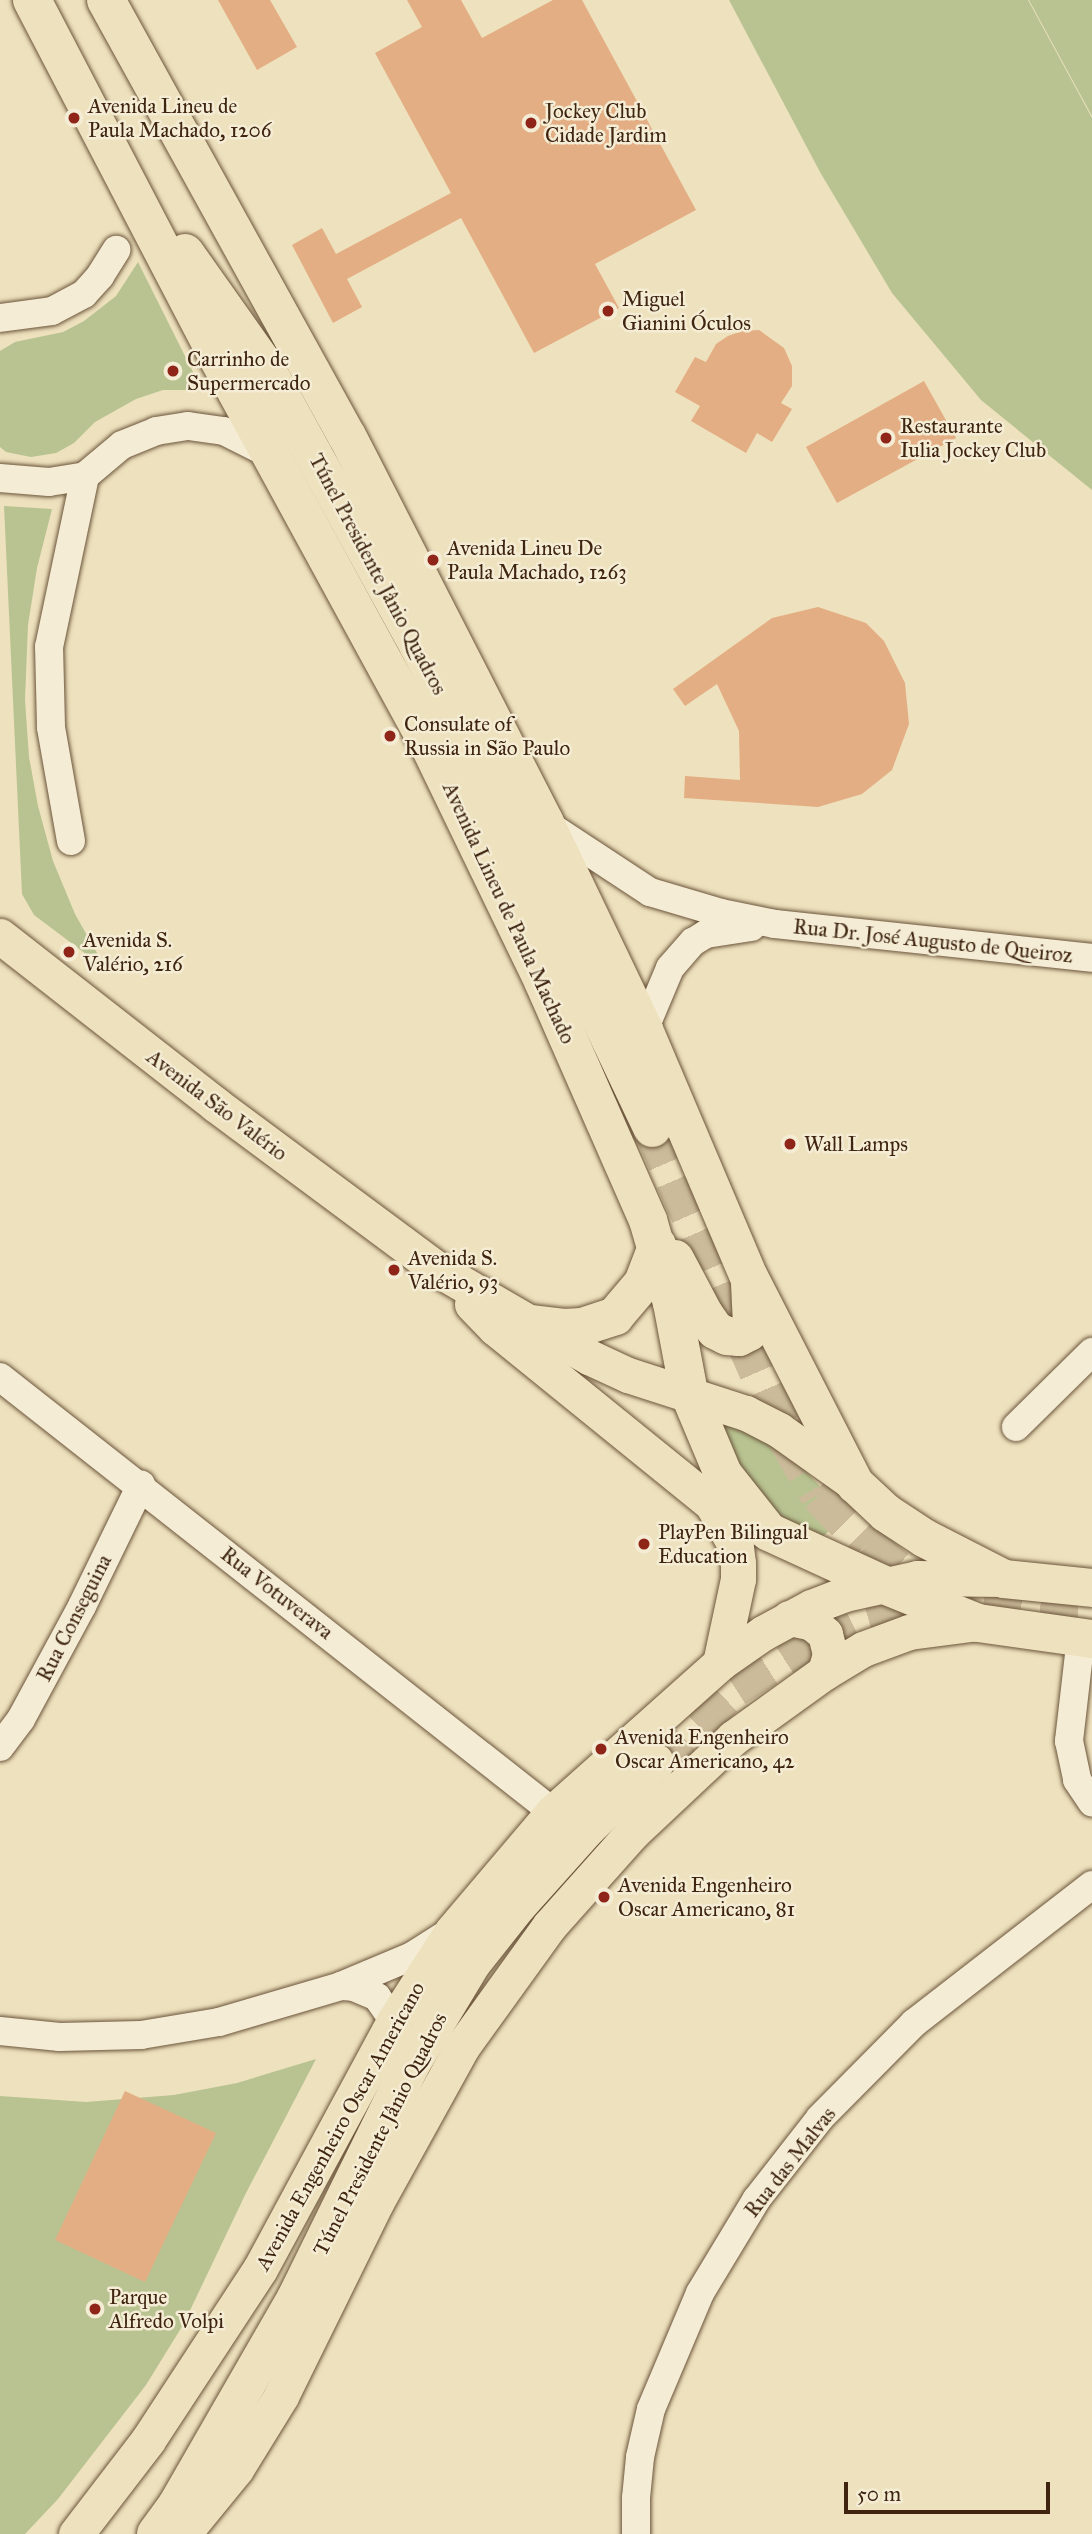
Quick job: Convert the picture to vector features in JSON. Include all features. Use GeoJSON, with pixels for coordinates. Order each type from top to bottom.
{"type":"FeatureCollection","features":[{"type":"Feature","properties":{"kind":"highway","name":"Avenida Lineu de Paula Machado"},"geometry":{"type":"LineString","coordinates":[[32,0],[101,135],[432,749],[543,981],[652,1233],[672,1303],[689,1393],[723,1474],[769,1532],[900,1581],[978,1623],[1086,1638]]}},
{"type":"Feature","properties":{"kind":"highway"},"geometry":{"type":"LineString","coordinates":[[106,0],[347,436],[545,823],[645,1030],[749,1277],[855,1484],[886,1513],[924,1538],[1004,1580],[1092,1588]]}},
{"type":"Feature","properties":{"kind":"highway","name":"Túnel Presidente Jânio Quadros"},"geometry":{"type":"LineString","coordinates":[[101,135],[263,363],[444,695],[652,1128]]}},
{"type":"Feature","properties":{"kind":"highway","name":"Túnel Presidente Jânio Quadros"},"geometry":{"type":"LineString","coordinates":[[215,197],[263,363]]}},
{"type":"Feature","properties":{"kind":"highway"},"geometry":{"type":"LineString","coordinates":[[652,1233],[670,1250],[715,1330],[727,1336],[749,1332],[752,1325],[749,1277]]}},
{"type":"Feature","properties":{"kind":"highway"},"geometry":{"type":"LineString","coordinates":[[532,1324],[582,1327],[615,1316],[643,1283],[652,1233]]}},
{"type":"Feature","properties":{"kind":"highway","name":"Túnel Presidente Jânio Quadros"},"geometry":{"type":"LineString","coordinates":[[146,2534],[172,2524],[297,2296],[410,2066],[472,1963],[518,1905],[587,1828],[655,1763]]}},
{"type":"Feature","properties":{"kind":"main road","name":"Avenida São Valério"},"geometry":{"type":"LineString","coordinates":[[0,936],[216,1105],[437,1269],[628,1375],[747,1413],[779,1430],[855,1484]]}},
{"type":"Feature","properties":{"kind":"main road","name":"Avenida São Valério"},"geometry":{"type":"LineString","coordinates":[[437,1269],[495,1328],[712,1504],[769,1532]]}},
{"type":"Feature","properties":{"kind":"main road"},"geometry":{"type":"LineString","coordinates":[[712,1504],[736,1546],[738,1563],[719,1663]]}},
{"type":"Feature","properties":{"kind":"main road","name":"Avenida Engenheiro Oscar Americano"},"geometry":{"type":"LineString","coordinates":[[76,2534],[155,2430],[260,2269],[394,2021],[452,1931],[553,1812],[719,1663],[789,1618],[825,1601],[900,1581],[1004,1580]]}},
{"type":"Feature","properties":{"kind":"main road"},"geometry":{"type":"LineString","coordinates":[[789,1618],[812,1623],[824,1634],[830,1654],[825,1672]]}},
{"type":"Feature","properties":{"kind":"main road"},"geometry":{"type":"LineString","coordinates":[[172,2524],[236,2469],[281,2396],[377,2201],[462,2047],[493,2000],[550,1925],[634,1832],[733,1738],[825,1672],[863,1649],[909,1632],[978,1623]]}},
{"type":"Feature","properties":{"kind":"street"},"geometry":{"type":"LineString","coordinates":[[0,318],[51,311],[84,294],[100,276],[116,250]]}},
{"type":"Feature","properties":{"kind":"street"},"geometry":{"type":"LineString","coordinates":[[0,478],[49,482],[85,476],[122,445],[156,431],[188,426],[224,430],[272,455]]}},
{"type":"Feature","properties":{"kind":"street"},"geometry":{"type":"LineString","coordinates":[[71,841],[51,727],[49,646],[85,476]]}},
{"type":"Feature","properties":{"kind":"street"},"geometry":{"type":"LineString","coordinates":[[545,823],[649,892],[681,903],[775,924]]}},
{"type":"Feature","properties":{"kind":"street"},"geometry":{"type":"LineString","coordinates":[[645,1030],[670,968],[693,942],[706,934],[724,929],[775,924]]}},
{"type":"Feature","properties":{"kind":"street","name":"Rua Dr. José Augusto de Queiroz"},"geometry":{"type":"LineString","coordinates":[[775,924],[1092,958]]}},
{"type":"Feature","properties":{"kind":"street"},"geometry":{"type":"LineString","coordinates":[[1016,1427],[1092,1352]]}},
{"type":"Feature","properties":{"kind":"street","name":"Rua Votuverava"},"geometry":{"type":"LineString","coordinates":[[0,1377],[141,1485],[553,1812]]}},
{"type":"Feature","properties":{"kind":"street","name":"Rua Conseguina"},"geometry":{"type":"LineString","coordinates":[[0,1747],[21,1720],[82,1606],[141,1485]]}},
{"type":"Feature","properties":{"kind":"street"},"geometry":{"type":"LineString","coordinates":[[1086,1638],[1069,1741],[1077,1780],[1092,1802]]}},
{"type":"Feature","properties":{"kind":"street","name":"Rua das Malvas"},"geometry":{"type":"LineString","coordinates":[[636,2534],[640,2457],[651,2409],[700,2293],[756,2200],[820,2118],[914,2023],[1092,1885]]}},
{"type":"Feature","properties":{"kind":"street"},"geometry":{"type":"LineString","coordinates":[[0,2031],[60,2038],[141,2035],[219,2022],[341,1986],[412,1956],[452,1931]]}},
{"type":"Feature","properties":{"kind":"street"},"geometry":{"type":"LineString","coordinates":[[341,1986],[354,1987],[377,1997],[394,2021]]}},
{"type":"Feature","properties":{"kind":"green space"},"geometry":{"type":"Polygon","coordinates":[[[729,0],[1028,0],[1092,118],[1092,490],[981,400],[892,293],[820,172],[729,0]]]}},
{"type":"Feature","properties":{"kind":"green space"},"geometry":{"type":"Polygon","coordinates":[[[1029,0],[1092,0],[1092,116],[1029,0]]]}},
{"type":"Feature","properties":{"kind":"green space"},"geometry":{"type":"Polygon","coordinates":[[[138,262],[202,390],[163,390],[136,399],[95,422],[74,443],[56,453],[31,457],[6,452],[0,447],[0,351],[15,342],[63,332],[84,321],[116,296],[138,262]]]}},
{"type":"Feature","properties":{"kind":"green space"},"geometry":{"type":"Polygon","coordinates":[[[4,506],[52,509],[37,568],[28,625],[25,700],[29,757],[38,806],[53,861],[75,914],[106,969],[34,915],[22,894],[4,506]]]}},
{"type":"Feature","properties":{"kind":"green space"},"geometry":{"type":"Polygon","coordinates":[[[709,1411],[782,1447],[843,1510],[836,1525],[821,1538],[790,1524],[768,1504],[721,1442],[709,1411]]]}},
{"type":"Feature","properties":{"kind":"green space","name":"Parque Alfredo Volpi"},"geometry":{"type":"Polygon","coordinates":[[[316,2059],[246,2193],[183,2325],[146,2385],[58,2499],[25,2534],[0,2534],[0,2096],[86,2102],[174,2095],[237,2083],[316,2059]]]}},
{"type":"Feature","properties":{"kind":"building"},"geometry":{"type":"Polygon","coordinates":[[[218,0],[270,0],[297,47],[257,70],[218,0]]]}},
{"type":"Feature","properties":{"kind":"building","name":"Jockey Club Cidade Jardim"},"geometry":{"type":"Polygon","coordinates":[[[407,0],[461,0],[482,38],[553,0],[582,0],[696,210],[595,264],[619,308],[534,353],[461,218],[347,279],[362,307],[333,323],[292,245],[322,228],[336,254],[451,193],[375,53],[422,27],[407,0]]]}},
{"type":"Feature","properties":{"kind":"building"},"geometry":{"type":"Polygon","coordinates":[[[759,330],[784,348],[792,366],[792,386],[781,403],[792,409],[772,442],[757,433],[746,453],[691,421],[700,406],[675,392],[695,357],[706,362],[716,344],[728,336],[742,331],[759,330]]]}},
{"type":"Feature","properties":{"kind":"building"},"geometry":{"type":"Polygon","coordinates":[[[924,381],[956,438],[837,503],[806,447],[924,381]]]}},
{"type":"Feature","properties":{"kind":"building"},"geometry":{"type":"Polygon","coordinates":[[[818,607],[866,623],[884,641],[905,683],[909,724],[892,770],[862,794],[818,807],[684,798],[685,776],[740,780],[739,731],[717,684],[685,706],[673,689],[772,618],[818,607]]]}},
{"type":"Feature","properties":{"kind":"building"},"geometry":{"type":"Polygon","coordinates":[[[125,2091],[216,2133],[145,2282],[55,2240],[125,2091]]]}},
{"type":"Feature","properties":{"kind":"tunnel"},"geometry":{"type":"LineString","coordinates":[[652,1128],[787,1439],[819,1495],[867,1544],[927,1594]]}},
{"type":"Feature","properties":{"kind":"tunnel"},"geometry":{"type":"LineString","coordinates":[[655,1763],[735,1688],[816,1636],[866,1611],[927,1594],[1092,1607]]}},
{"type":"Feature","properties":{"kind":"place","name":"Avenida Lineu de Paula Machado, 1206"},"geometry":{"type":"Point","coordinates":[74,118]}},
{"type":"Feature","properties":{"kind":"place","name":"Jockey Club Cidade Jardim"},"geometry":{"type":"Point","coordinates":[531,123]}},
{"type":"Feature","properties":{"kind":"place","name":"Miguel Gianini Óculos"},"geometry":{"type":"Point","coordinates":[608,311]}},
{"type":"Feature","properties":{"kind":"place","name":"Carrinho de Supermercado"},"geometry":{"type":"Point","coordinates":[173,371]}},
{"type":"Feature","properties":{"kind":"place","name":"Restaurante Iulia Jockey Club"},"geometry":{"type":"Point","coordinates":[886,438]}},
{"type":"Feature","properties":{"kind":"place","name":"Avenida Lineu De Paula Machado, 1263"},"geometry":{"type":"Point","coordinates":[433,560]}},
{"type":"Feature","properties":{"kind":"place","name":"Consulate of Russia in São Paulo"},"geometry":{"type":"Point","coordinates":[390,736]}},
{"type":"Feature","properties":{"kind":"place","name":"Avenida S. Valério, 216"},"geometry":{"type":"Point","coordinates":[69,952]}},
{"type":"Feature","properties":{"kind":"place","name":"Wall Lamps"},"geometry":{"type":"Point","coordinates":[790,1144]}},
{"type":"Feature","properties":{"kind":"place","name":"Avenida S. Valério, 93"},"geometry":{"type":"Point","coordinates":[394,1270]}},
{"type":"Feature","properties":{"kind":"place","name":"PlayPen Bilingual Education"},"geometry":{"type":"Point","coordinates":[644,1544]}},
{"type":"Feature","properties":{"kind":"place","name":"Avenida Engenheiro Oscar Americano, 42"},"geometry":{"type":"Point","coordinates":[601,1749]}},
{"type":"Feature","properties":{"kind":"place","name":"Avenida Engenheiro Oscar Americano, 81"},"geometry":{"type":"Point","coordinates":[604,1897]}},
{"type":"Feature","properties":{"kind":"place","name":"Parque Alfredo Volpi"},"geometry":{"type":"Point","coordinates":[95,2309]}}]}
